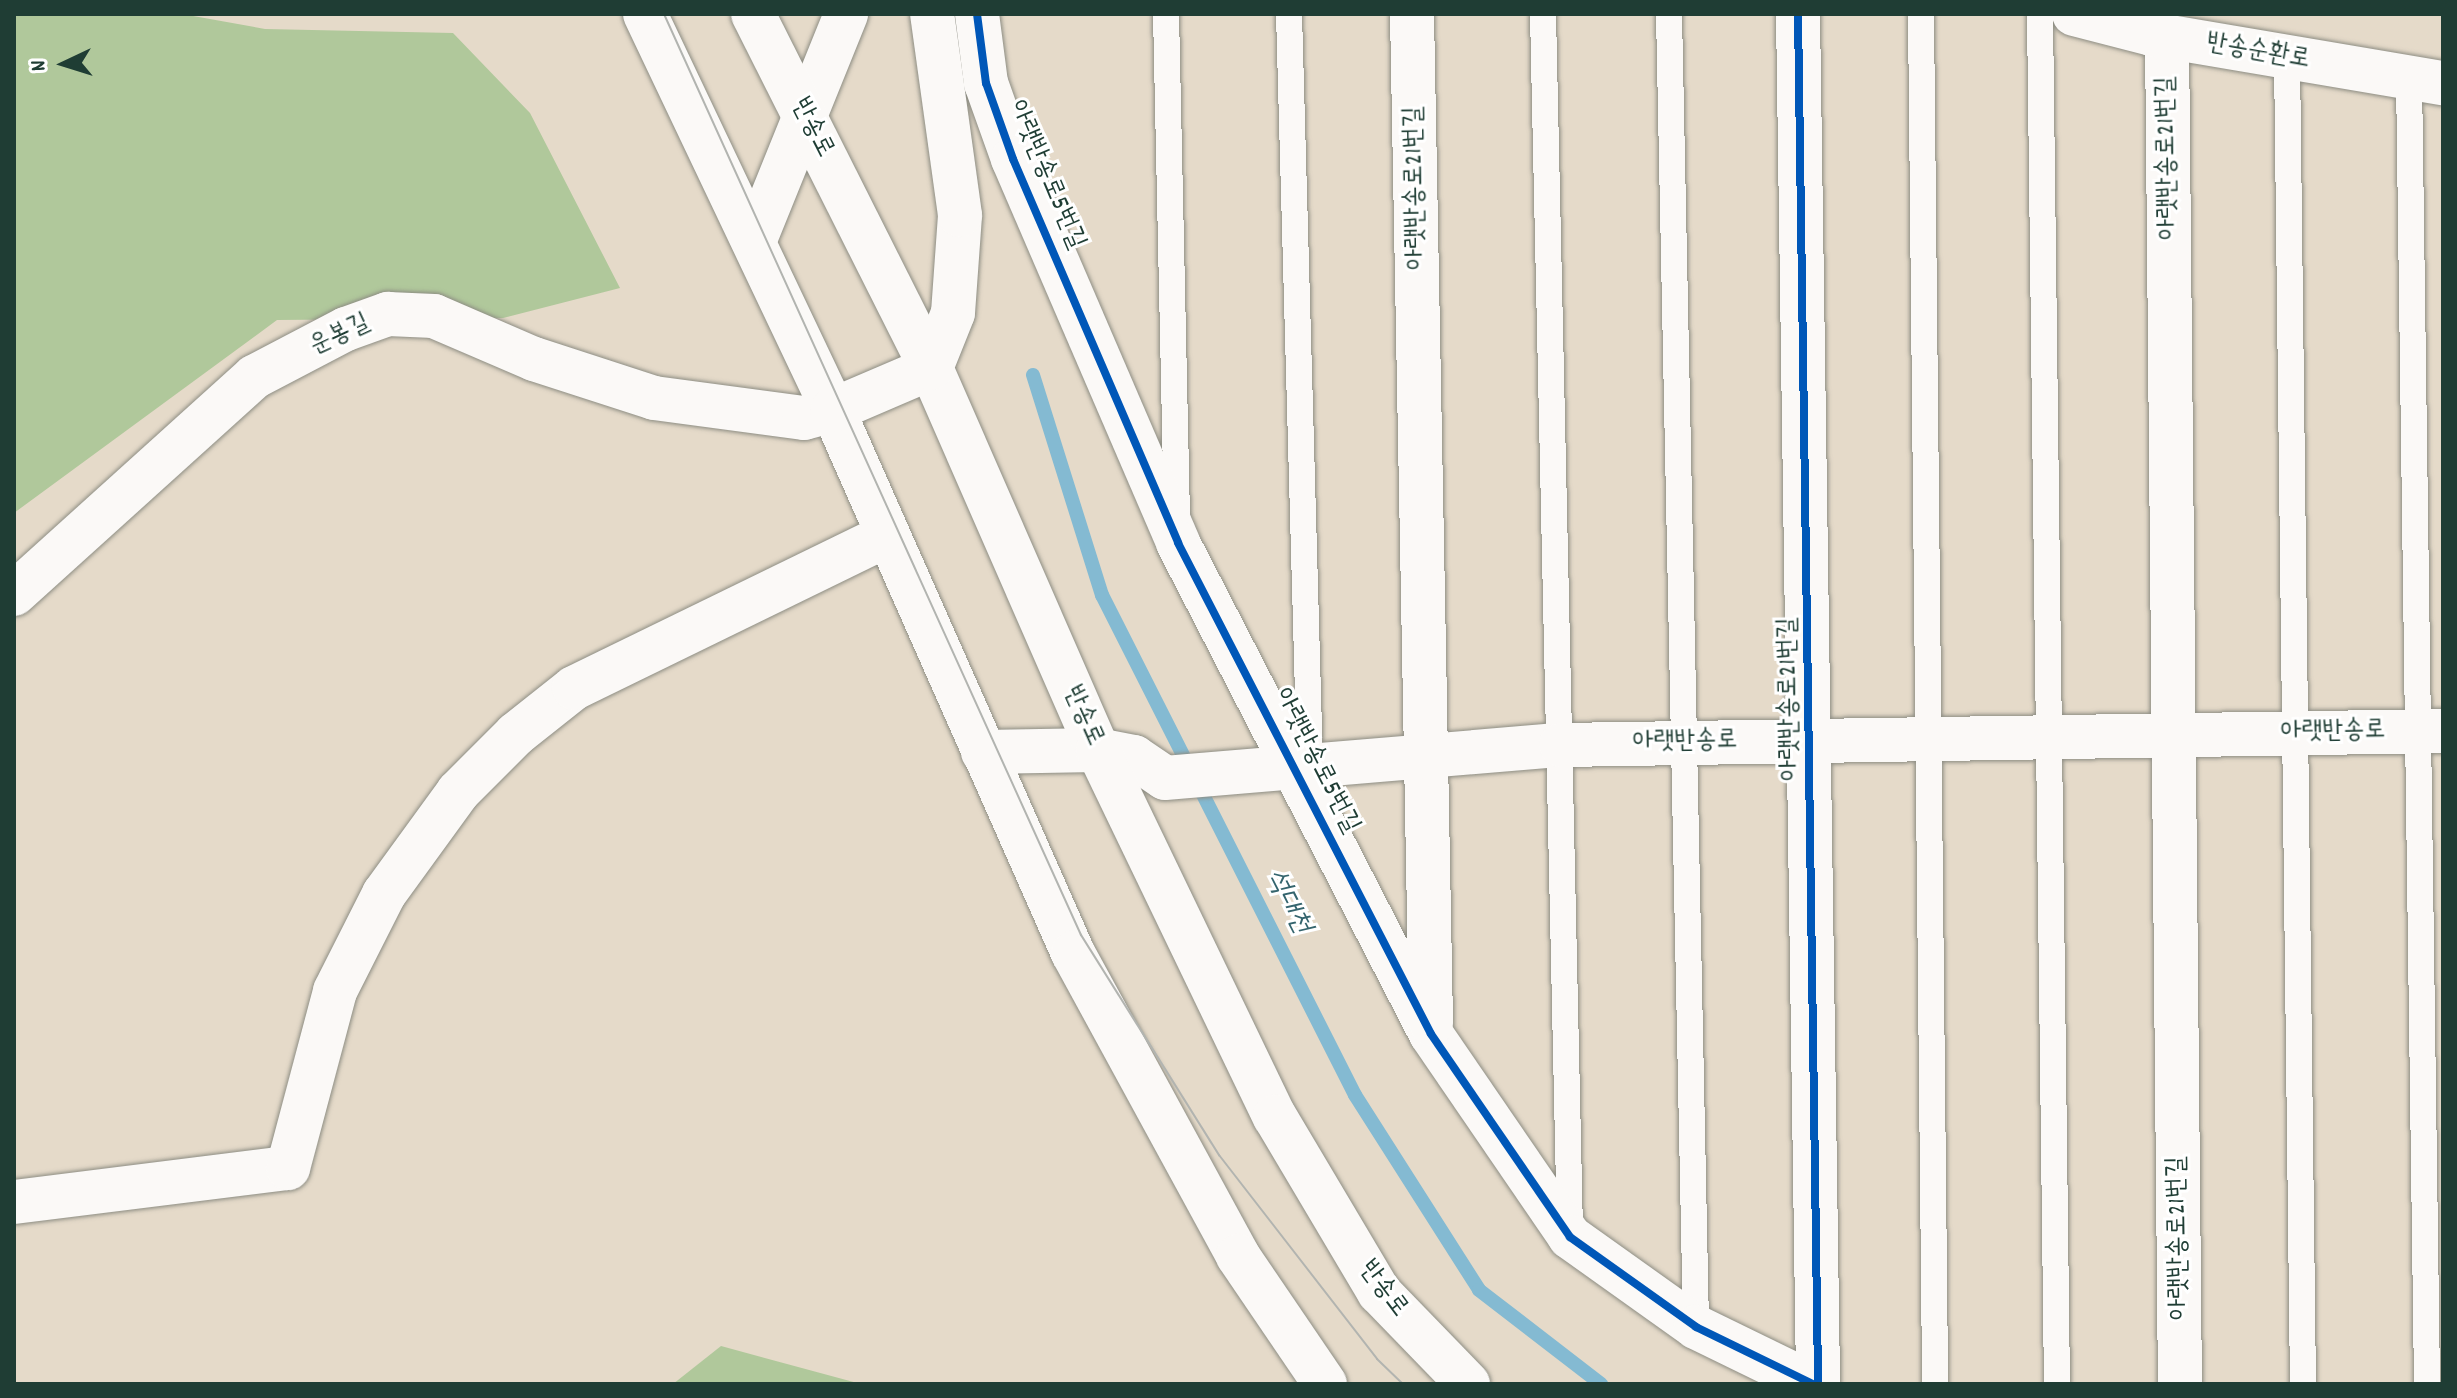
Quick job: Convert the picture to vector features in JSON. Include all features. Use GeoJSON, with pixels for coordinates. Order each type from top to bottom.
{"type":"FeatureCollection","features":[{"type":"Feature","properties":{"kind":"street"},"geometry":{"type":"LineString","coordinates":[[645,14],[833,410],[886,536],[1073,953],[1177,1151],[1238,1256],[1325,1384]]}},
{"type":"Feature","properties":{"kind":"street","name":"반송로"},"geometry":{"type":"LineString","coordinates":[[753,14],[931,368],[1098,750],[1275,1117],[1379,1292],[1468,1384]]}},
{"type":"Feature","properties":{"kind":"street"},"geometry":{"type":"LineString","coordinates":[[754,242],[804,111],[846,14]]}},
{"type":"Feature","properties":{"kind":"street"},"geometry":{"type":"LineString","coordinates":[[931,368],[953,313],[960,215],[932,14]]}},
{"type":"Feature","properties":{"kind":"street","name":"아랫반송로5번길"},"geometry":{"type":"LineString","coordinates":[[977,14],[986,83],[1013,159],[1178,543],[1298,767],[1431,1034],[1570,1237],[1696,1327],[1815,1384]]}},
{"type":"Feature","properties":{"kind":"street","name":"아랫반송로21번길"},"geometry":{"type":"LineString","coordinates":[[1412,14],[1430,759],[1431,1034]]}},
{"type":"Feature","properties":{"kind":"street","name":"아랫반송로21번길"},"geometry":{"type":"LineString","coordinates":[[1798,14],[1810,740],[1815,1384]]}},
{"type":"Feature","properties":{"kind":"street","name":"반송순환로"},"geometry":{"type":"LineString","coordinates":[[2074,14],[2167,36],[2426,80]]}},
{"type":"Feature","properties":{"kind":"street","name":"아랫반송로21번길"},"geometry":{"type":"LineString","coordinates":[[2167,36],[2180,1384]]}},
{"type":"Feature","properties":{"kind":"street","name":"운봉길"},"geometry":{"type":"LineString","coordinates":[[14,594],[254,377],[346,329],[388,314],[434,316],[534,359],[654,398],[804,418],[833,410],[931,368]]}},
{"type":"Feature","properties":{"kind":"street"},"geometry":{"type":"LineString","coordinates":[[14,1202],[288,1168],[335,991],[384,894],[458,792],[516,734],[574,688],[886,536]]}},
{"type":"Feature","properties":{"kind":"street","name":"아랫반송로"},"geometry":{"type":"LineString","coordinates":[[983,752],[1098,750],[1134,757],[1165,778],[1430,759],[1561,745],[2430,731]]}},
{"type":"Feature","properties":{"kind":"lane","name":"아랫반송로5번길"},"geometry":{"type":"LineString","coordinates":[[1166,14],[1178,543]]}},
{"type":"Feature","properties":{"kind":"lane"},"geometry":{"type":"LineString","coordinates":[[1289,14],[1298,767]]}},
{"type":"Feature","properties":{"kind":"lane"},"geometry":{"type":"LineString","coordinates":[[1543,14],[1570,1237]]}},
{"type":"Feature","properties":{"kind":"lane"},"geometry":{"type":"LineString","coordinates":[[1669,14],[1696,1327]]}},
{"type":"Feature","properties":{"kind":"lane"},"geometry":{"type":"LineString","coordinates":[[1921,14],[1935,1384]]}},
{"type":"Feature","properties":{"kind":"lane"},"geometry":{"type":"LineString","coordinates":[[2040,14],[2057,1384]]}},
{"type":"Feature","properties":{"kind":"lane"},"geometry":{"type":"LineString","coordinates":[[2287,57],[2299,733],[2303,1384]]}},
{"type":"Feature","properties":{"kind":"lane"},"geometry":{"type":"LineString","coordinates":[[2426,80],[2430,731],[2427,1384]]}},
{"type":"Feature","properties":{"kind":"green space"},"geometry":{"type":"Polygon","coordinates":[[[14,14],[182,14],[265,29],[453,33],[530,113],[620,288],[503,318],[277,320],[14,513],[14,14]]]}},
{"type":"Feature","properties":{"kind":"green space"},"geometry":{"type":"Polygon","coordinates":[[[721,1346],[861,1384],[673,1384],[721,1346]]]}},
{"type":"Feature","properties":{"kind":"waterway","name":"석대천"},"geometry":{"type":"LineString","coordinates":[[1033,375],[1102,595],[1355,1095],[1479,1290],[1601,1384]]}},
{"type":"Feature","properties":{"kind":"tram line"},"geometry":{"type":"LineString","coordinates":[[664,14],[1081,935],[1219,1155],[1377,1359],[1403,1384]]}},
{"type":"Feature","properties":{"kind":"cycle path"},"geometry":{"type":"LineString","coordinates":[[977,14],[986,83],[1013,159],[1178,543],[1431,1034],[1570,1237],[1696,1327],[1813,1384]]}},
{"type":"Feature","properties":{"kind":"cycle path"},"geometry":{"type":"LineString","coordinates":[[1798,14],[1818,1384]]}}]}
